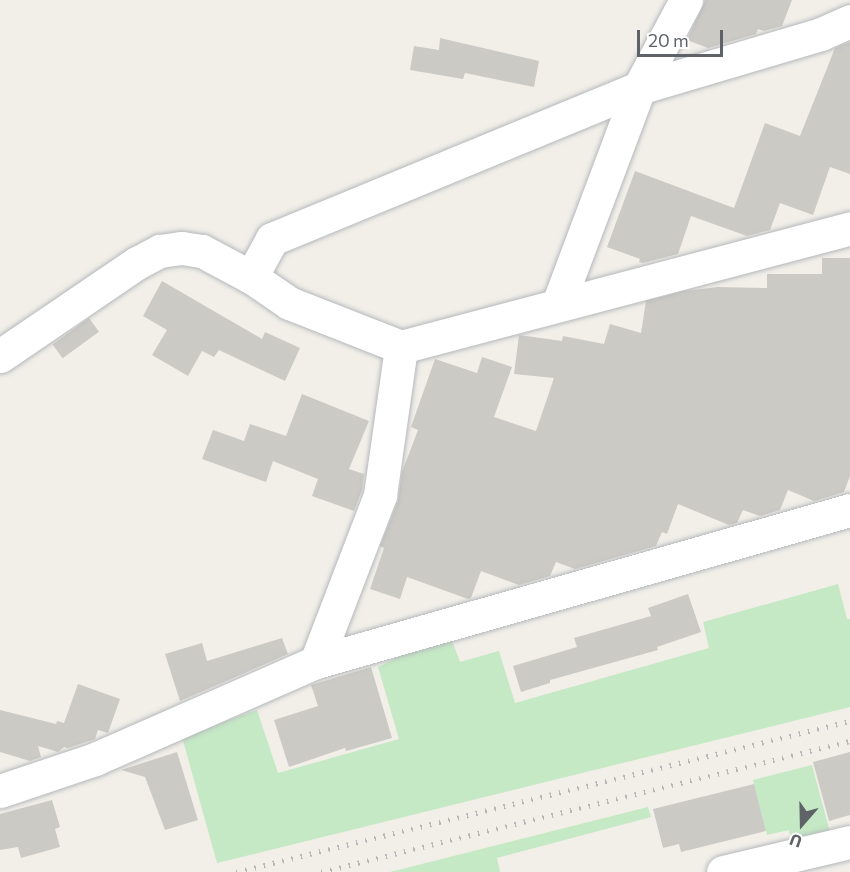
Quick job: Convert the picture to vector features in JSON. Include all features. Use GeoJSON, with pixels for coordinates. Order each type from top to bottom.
{"type":"FeatureCollection","features":[{"type":"Feature","properties":{"kind":"street"},"geometry":{"type":"LineString","coordinates":[[558,304],[639,88],[686,0]]}},
{"type":"Feature","properties":{"kind":"street"},"geometry":{"type":"LineString","coordinates":[[250,277],[272,239],[639,88],[820,34],[850,21]]}},
{"type":"Feature","properties":{"kind":"street"},"geometry":{"type":"LineString","coordinates":[[0,356],[108,280],[160,251],[182,248],[202,251],[250,277],[289,303],[401,348],[558,304],[850,228]]}},
{"type":"Feature","properties":{"kind":"street"},"geometry":{"type":"LineString","coordinates":[[316,662],[380,495],[401,348]]}},
{"type":"Feature","properties":{"kind":"street"},"geometry":{"type":"LineString","coordinates":[[0,791],[95,759],[316,662],[848,506]]}},
{"type":"Feature","properties":{"kind":"street"},"geometry":{"type":"LineString","coordinates":[[723,872],[758,867],[850,842]]}},
{"type":"Feature","properties":{"kind":"green space"},"geometry":{"type":"Polygon","coordinates":[[[838,584],[847,619],[850,619],[850,707],[217,863],[182,737],[257,710],[278,773],[399,739],[378,667],[449,632],[460,662],[499,651],[515,703],[709,648],[703,622],[838,584]]]}},
{"type":"Feature","properties":{"kind":"green space"},"geometry":{"type":"Polygon","coordinates":[[[812,765],[832,840],[793,849],[789,830],[767,835],[753,780],[812,765]]]}},
{"type":"Feature","properties":{"kind":"green space"},"geometry":{"type":"Polygon","coordinates":[[[648,807],[651,817],[497,858],[500,872],[390,872],[648,807]]]}},
{"type":"Feature","properties":{"kind":"building"},"geometry":{"type":"Polygon","coordinates":[[[705,0],[792,0],[782,26],[764,31],[758,29],[756,34],[708,48],[687,40],[705,0]]]}},
{"type":"Feature","properties":{"kind":"building"},"geometry":{"type":"Polygon","coordinates":[[[440,38],[539,61],[534,87],[465,73],[463,79],[410,70],[414,46],[439,50],[440,38]]]}},
{"type":"Feature","properties":{"kind":"building"},"geometry":{"type":"Polygon","coordinates":[[[850,42],[850,174],[830,167],[813,215],[780,203],[770,230],[747,236],[691,216],[678,254],[643,263],[639,262],[640,259],[607,247],[635,171],[734,208],[765,123],[800,136],[835,48],[850,42]]]}},
{"type":"Feature","properties":{"kind":"building"},"geometry":{"type":"Polygon","coordinates":[[[822,258],[850,258],[850,476],[844,492],[814,501],[788,490],[780,510],[760,516],[743,510],[737,523],[729,525],[678,504],[667,534],[662,532],[656,546],[575,569],[556,562],[550,576],[519,585],[481,571],[471,598],[468,599],[407,577],[400,599],[370,589],[384,548],[380,546],[398,501],[402,472],[418,430],[411,427],[435,359],[477,373],[482,357],[512,367],[494,417],[536,431],[554,378],[514,374],[519,335],[562,341],[563,336],[604,344],[610,324],[641,333],[646,301],[684,291],[718,287],[767,288],[767,274],[822,274],[822,258]]]}},
{"type":"Feature","properties":{"kind":"building"},"geometry":{"type":"Polygon","coordinates":[[[162,281],[262,339],[265,332],[300,348],[285,381],[219,350],[214,357],[202,351],[188,376],[152,355],[167,330],[143,316],[162,281]]]}},
{"type":"Feature","properties":{"kind":"building"},"geometry":{"type":"Polygon","coordinates":[[[89,318],[99,332],[63,358],[53,344],[89,318]]]}},
{"type":"Feature","properties":{"kind":"building"},"geometry":{"type":"Polygon","coordinates":[[[302,394],[369,421],[349,469],[364,474],[362,490],[354,511],[312,496],[318,479],[273,461],[266,482],[202,459],[213,430],[244,441],[250,424],[286,436],[302,394]]]}},
{"type":"Feature","properties":{"kind":"building"},"geometry":{"type":"Polygon","coordinates":[[[688,594],[701,632],[657,647],[658,650],[550,680],[550,683],[521,692],[513,666],[577,647],[574,638],[651,616],[648,608],[688,594]]]}},
{"type":"Feature","properties":{"kind":"building"},"geometry":{"type":"Polygon","coordinates":[[[282,638],[288,654],[180,701],[165,654],[202,643],[207,661],[282,638]]]}},
{"type":"Feature","properties":{"kind":"building"},"geometry":{"type":"Polygon","coordinates":[[[371,667],[392,738],[346,751],[345,748],[289,767],[274,720],[318,706],[311,685],[371,667]]]}},
{"type":"Feature","properties":{"kind":"building"},"geometry":{"type":"Polygon","coordinates":[[[78,684],[120,699],[108,733],[98,730],[95,739],[68,748],[64,747],[58,752],[38,746],[41,757],[30,761],[0,752],[0,710],[56,724],[57,721],[64,723],[78,684]]]}},
{"type":"Feature","properties":{"kind":"building"},"geometry":{"type":"Polygon","coordinates":[[[177,752],[198,820],[165,830],[145,777],[121,770],[177,752]]]}},
{"type":"Feature","properties":{"kind":"building"},"geometry":{"type":"Polygon","coordinates":[[[850,752],[850,815],[829,821],[813,762],[850,752]]]}},
{"type":"Feature","properties":{"kind":"building"},"geometry":{"type":"Polygon","coordinates":[[[754,784],[766,831],[681,852],[679,844],[663,848],[653,809],[754,784]]]}},
{"type":"Feature","properties":{"kind":"building"},"geometry":{"type":"Polygon","coordinates":[[[52,800],[60,827],[55,829],[60,847],[21,858],[18,847],[0,850],[0,814],[52,800]]]}},
{"type":"Feature","properties":{"kind":"railway"},"geometry":{"type":"LineString","coordinates":[[236,872],[850,721]]}},
{"type":"Feature","properties":{"kind":"railway"},"geometry":{"type":"LineString","coordinates":[[321,872],[850,741]]}}]}
